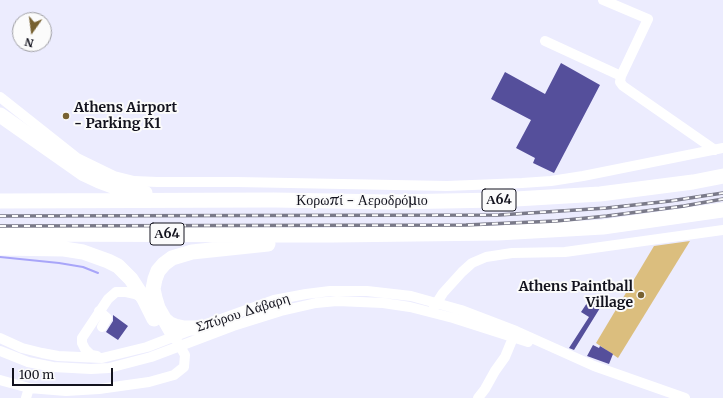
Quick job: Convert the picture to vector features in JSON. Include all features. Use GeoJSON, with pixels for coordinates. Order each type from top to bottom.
{"type":"FeatureCollection","features":[{"type":"Feature","properties":{"kind":"highway"},"geometry":{"type":"LineString","coordinates":[[0,115],[84,174],[99,182],[115,187],[152,194],[274,200]]}},
{"type":"Feature","properties":{"kind":"highway","name":"Κορωπί - Αεροδρόμιο"},"geometry":{"type":"LineString","coordinates":[[0,201],[274,200],[404,202],[499,200],[600,194],[685,183],[723,176]]}},
{"type":"Feature","properties":{"kind":"highway","name":"Α64"},"geometry":{"type":"LineString","coordinates":[[0,234],[334,235],[498,233],[572,230],[723,210]]}},
{"type":"Feature","properties":{"kind":"highway"},"geometry":{"type":"LineString","coordinates":[[173,343],[154,298],[153,289],[158,272],[164,264],[172,258],[192,252],[308,241],[334,235]]}},
{"type":"Feature","properties":{"kind":"highway"},"geometry":{"type":"LineString","coordinates":[[0,248],[64,249],[84,252],[108,261],[123,271],[131,279],[173,343]]}},
{"type":"Feature","properties":{"kind":"highway"},"geometry":{"type":"LineString","coordinates":[[164,319],[170,324],[176,326],[196,328]]}},
{"type":"Feature","properties":{"kind":"street"},"geometry":{"type":"LineString","coordinates":[[603,0],[648,19],[621,76],[620,82],[623,86],[719,149]]}},
{"type":"Feature","properties":{"kind":"street"},"geometry":{"type":"LineString","coordinates":[[545,41],[621,76]]}},
{"type":"Feature","properties":{"kind":"street"},"geometry":{"type":"LineString","coordinates":[[0,97],[77,158],[114,176],[157,182],[447,186],[522,183],[551,181],[583,176],[719,149]]}},
{"type":"Feature","properties":{"kind":"street"},"geometry":{"type":"LineString","coordinates":[[432,312],[436,302],[462,272],[472,263],[486,257],[512,253],[565,252],[723,230]]}},
{"type":"Feature","properties":{"kind":"street","name":"Σπύρου Δάβαρη"},"geometry":{"type":"LineString","coordinates":[[0,351],[28,362],[53,367],[91,369],[109,368],[127,364],[173,343],[196,328],[274,300],[306,294],[336,291],[367,291],[411,296],[467,312],[515,334],[594,366],[684,398]]}},
{"type":"Feature","properties":{"kind":"street"},"geometry":{"type":"LineString","coordinates":[[102,358],[91,355],[82,343],[82,338],[99,311],[108,299],[116,292],[134,294],[144,299]]}},
{"type":"Feature","properties":{"kind":"street","name":"Σπύρου Δάβαρη"},"geometry":{"type":"LineString","coordinates":[[0,338],[22,348],[42,353],[58,356],[102,358],[147,347],[173,343],[281,311],[316,303],[337,301],[383,302],[432,312],[515,334]]}},
{"type":"Feature","properties":{"kind":"street"},"geometry":{"type":"LineString","coordinates":[[99,311],[107,318],[102,327]]}},
{"type":"Feature","properties":{"kind":"street"},"geometry":{"type":"LineString","coordinates":[[478,398],[486,389],[495,371],[505,357],[515,334]]}},
{"type":"Feature","properties":{"kind":"street"},"geometry":{"type":"LineString","coordinates":[[0,380],[29,388],[66,391],[100,389],[149,382],[174,375],[184,367],[185,356],[173,343]]}},
{"type":"Feature","properties":{"kind":"street"},"geometry":{"type":"LineString","coordinates":[[26,398],[29,388]]}},
{"type":"Feature","properties":{"kind":"shaded area","name":"Athens Paintball Village"},"geometry":{"type":"Polygon","coordinates":[[[690,241],[618,358],[596,343],[654,246],[690,241]]]}},
{"type":"Feature","properties":{"kind":"building"},"geometry":{"type":"Polygon","coordinates":[[[561,63],[600,85],[554,173],[533,163],[535,158],[516,148],[531,120],[491,99],[505,72],[545,94],[561,63]]]}},
{"type":"Feature","properties":{"kind":"building"},"geometry":{"type":"Polygon","coordinates":[[[591,297],[598,301],[596,305],[600,308],[574,350],[569,348],[589,317],[581,312],[591,297]]]}},
{"type":"Feature","properties":{"kind":"building"},"geometry":{"type":"Polygon","coordinates":[[[113,315],[128,326],[118,340],[106,332],[113,321],[113,315]]]}},
{"type":"Feature","properties":{"kind":"building"},"geometry":{"type":"Polygon","coordinates":[[[593,345],[599,348],[600,346],[613,354],[609,364],[587,356],[593,345]]]}},
{"type":"Feature","properties":{"kind":"waterway"},"geometry":{"type":"LineString","coordinates":[[0,257],[59,263],[83,267],[98,273]]}},
{"type":"Feature","properties":{"kind":"railway"},"geometry":{"type":"LineString","coordinates":[[0,216],[499,215],[607,208],[723,193]]}},
{"type":"Feature","properties":{"kind":"railway"},"geometry":{"type":"LineString","coordinates":[[0,226],[466,225],[556,221],[607,216],[684,206],[723,199]]}},
{"type":"Feature","properties":{"kind":"place","name":"Athens Airport - Parking K1"},"geometry":{"type":"Point","coordinates":[66,116]}},
{"type":"Feature","properties":{"kind":"place","name":"Athens Paintball Village"},"geometry":{"type":"Point","coordinates":[641,295]}}]}
